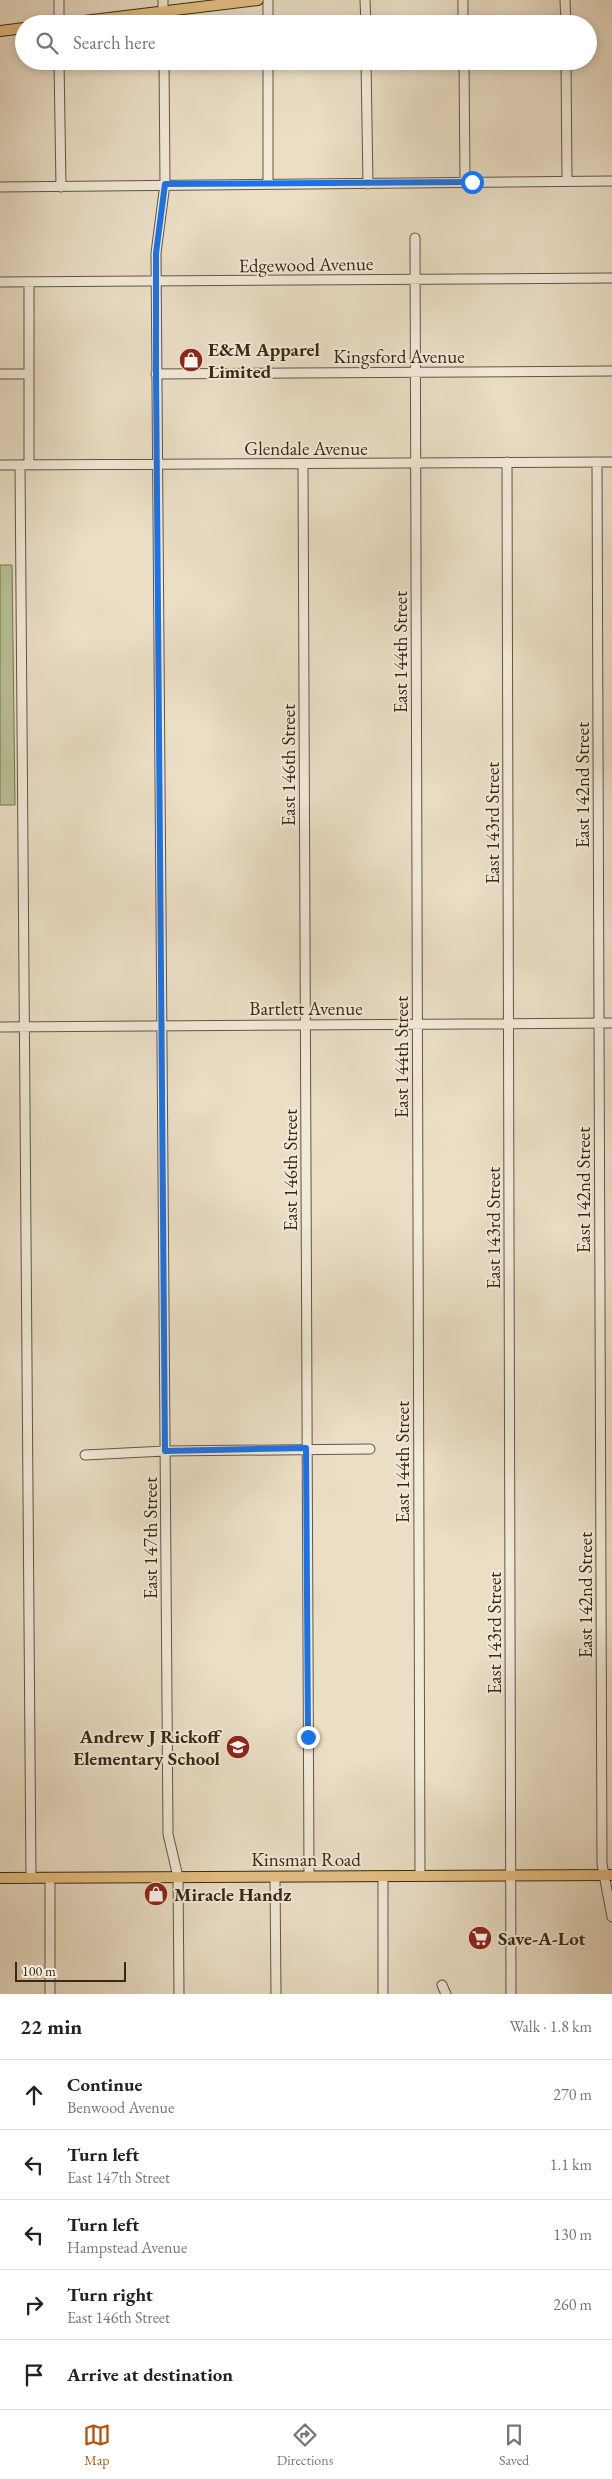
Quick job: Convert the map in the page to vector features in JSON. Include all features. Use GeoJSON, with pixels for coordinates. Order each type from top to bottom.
{"type":"FeatureCollection","features":[{"type":"Feature","properties":{"kind":"main road"},"geometry":{"type":"LineString","coordinates":[[108,15],[163,5],[258,0]]}},
{"type":"Feature","properties":{"kind":"main road"},"geometry":{"type":"LineString","coordinates":[[0,31],[15,29]]}},
{"type":"Feature","properties":{"kind":"main road","name":"Kinsman Road"},"geometry":{"type":"LineString","coordinates":[[0,1878],[608,1875]]}},
{"type":"Feature","properties":{"kind":"street"},"geometry":{"type":"LineString","coordinates":[[58,0],[59,15]]}},
{"type":"Feature","properties":{"kind":"street"},"geometry":{"type":"LineString","coordinates":[[268,0],[268,15]]}},
{"type":"Feature","properties":{"kind":"street"},"geometry":{"type":"LineString","coordinates":[[365,0],[366,15]]}},
{"type":"Feature","properties":{"kind":"street"},"geometry":{"type":"LineString","coordinates":[[463,0],[463,15]]}},
{"type":"Feature","properties":{"kind":"street"},"geometry":{"type":"LineString","coordinates":[[565,0],[566,15]]}},
{"type":"Feature","properties":{"kind":"street"},"geometry":{"type":"LineString","coordinates":[[59,70],[61,186]]}},
{"type":"Feature","properties":{"kind":"street","name":"East 147th Street"},"geometry":{"type":"LineString","coordinates":[[164,70],[165,184],[156,253],[161,1025],[168,1834],[178,1877],[179,1994]]}},
{"type":"Feature","properties":{"kind":"street"},"geometry":{"type":"LineString","coordinates":[[268,70],[268,184]]}},
{"type":"Feature","properties":{"kind":"street"},"geometry":{"type":"LineString","coordinates":[[366,70],[368,184]]}},
{"type":"Feature","properties":{"kind":"street"},"geometry":{"type":"LineString","coordinates":[[464,70],[465,182]]}},
{"type":"Feature","properties":{"kind":"street"},"geometry":{"type":"LineString","coordinates":[[566,70],[567,181]]}},
{"type":"Feature","properties":{"kind":"street"},"geometry":{"type":"LineString","coordinates":[[0,186],[612,181]]}},
{"type":"Feature","properties":{"kind":"street","name":"East 144th Street"},"geometry":{"type":"LineString","coordinates":[[415,238],[420,1876]]}},
{"type":"Feature","properties":{"kind":"street","name":"Edgewood Avenue"},"geometry":{"type":"LineString","coordinates":[[0,282],[612,278]]}},
{"type":"Feature","properties":{"kind":"street"},"geometry":{"type":"LineString","coordinates":[[29,282],[29,374],[25,465],[25,1026],[32,1878]]}},
{"type":"Feature","properties":{"kind":"street","name":"Kingsford Avenue"},"geometry":{"type":"LineString","coordinates":[[156,374],[612,371]]}},
{"type":"Feature","properties":{"kind":"street"},"geometry":{"type":"LineString","coordinates":[[0,374],[29,374]]}},
{"type":"Feature","properties":{"kind":"street","name":"East 143rd Street"},"geometry":{"type":"LineString","coordinates":[[507,462],[512,1994]]}},
{"type":"Feature","properties":{"kind":"street","name":"East 142nd Street"},"geometry":{"type":"LineString","coordinates":[[596,462],[599,1023],[608,1875],[612,1917]]}},
{"type":"Feature","properties":{"kind":"street","name":"Glendale Avenue"},"geometry":{"type":"LineString","coordinates":[[0,465],[612,462]]}},
{"type":"Feature","properties":{"kind":"street","name":"East 146th Street"},"geometry":{"type":"LineString","coordinates":[[303,464],[308,1876]]}},
{"type":"Feature","properties":{"kind":"street","name":"Bartlett Avenue"},"geometry":{"type":"LineString","coordinates":[[0,1027],[612,1023]]}},
{"type":"Feature","properties":{"kind":"street"},"geometry":{"type":"LineString","coordinates":[[85,1455],[165,1451],[370,1448]]}},
{"type":"Feature","properties":{"kind":"street"},"geometry":{"type":"LineString","coordinates":[[383,1994],[384,1876]]}},
{"type":"Feature","properties":{"kind":"street"},"geometry":{"type":"LineString","coordinates":[[274,1877],[276,1994]]}},
{"type":"Feature","properties":{"kind":"street"},"geometry":{"type":"LineString","coordinates":[[50,1878],[50,1994]]}},
{"type":"Feature","properties":{"kind":"green space"},"geometry":{"type":"Polygon","coordinates":[[[0,565],[12,565],[15,805],[0,805],[0,565]]]}},
{"type":"Feature","properties":{"kind":"place","name":"E&M Apparel Limited"},"geometry":{"type":"Point","coordinates":[191,360]}},
{"type":"Feature","properties":{"kind":"place","name":"Andrew J Rickoff Elementary School"},"geometry":{"type":"Point","coordinates":[238,1747]}},
{"type":"Feature","properties":{"kind":"place","name":"Miracle Handz"},"geometry":{"type":"Point","coordinates":[156,1894]}},
{"type":"Feature","properties":{"kind":"place","name":"Save-A-Lot"},"geometry":{"type":"Point","coordinates":[480,1938]}},
{"type":"Feature","properties":{"kind":"route"},"geometry":{"type":"LineString","coordinates":[[308,1737],[306,1448],[165,1451],[156,253],[165,184],[472,182]]}}]}
